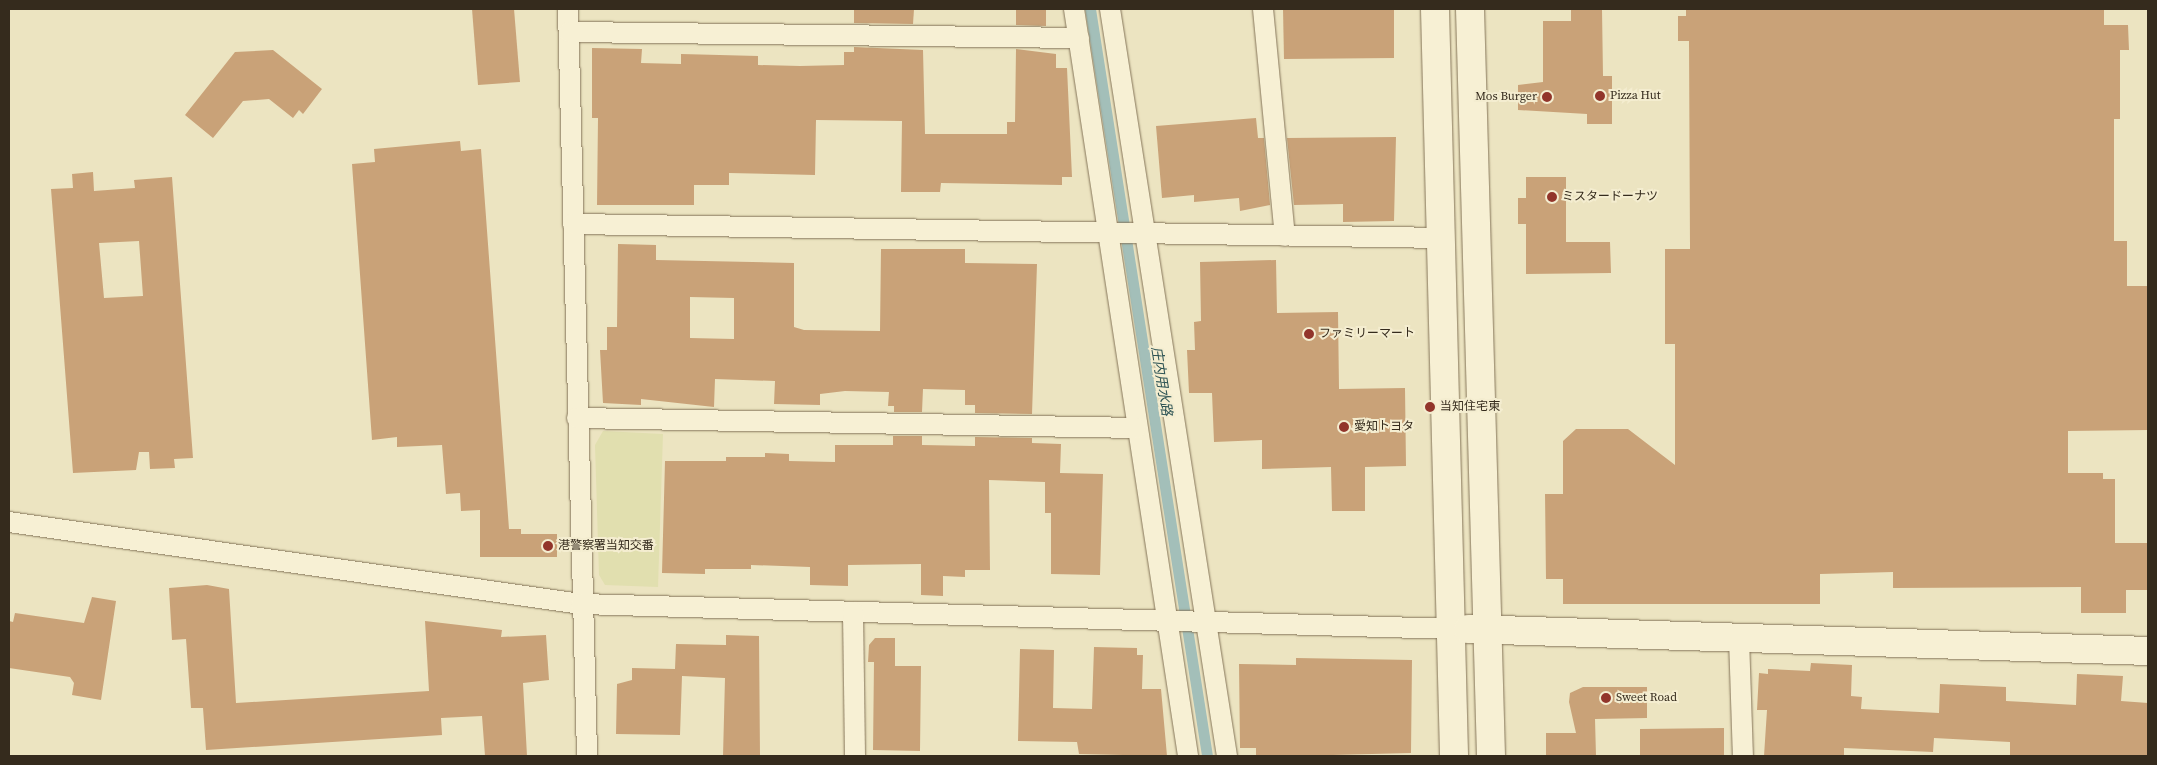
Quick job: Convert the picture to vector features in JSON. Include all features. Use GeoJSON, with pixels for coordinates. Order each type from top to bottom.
{"type":"FeatureCollection","features":[{"type":"Feature","properties":{"kind":"street"},"geometry":{"type":"LineString","coordinates":[[568,9],[581,604],[587,756]]}},
{"type":"Feature","properties":{"kind":"street"},"geometry":{"type":"LineString","coordinates":[[1074,9],[1079,38],[1126,235],[1186,622],[1188,756]]}},
{"type":"Feature","properties":{"kind":"street"},"geometry":{"type":"LineString","coordinates":[[1110,9],[1126,235],[1136,428],[1186,622],[1227,756]]}},
{"type":"Feature","properties":{"kind":"street"},"geometry":{"type":"LineString","coordinates":[[1263,9],[1285,236]]}},
{"type":"Feature","properties":{"kind":"street"},"geometry":{"type":"LineString","coordinates":[[1435,9],[1454,756]]}},
{"type":"Feature","properties":{"kind":"street"},"geometry":{"type":"LineString","coordinates":[[1470,9],[1491,756]]}},
{"type":"Feature","properties":{"kind":"street"},"geometry":{"type":"LineString","coordinates":[[569,32],[1079,38]]}},
{"type":"Feature","properties":{"kind":"street"},"geometry":{"type":"LineString","coordinates":[[573,224],[1126,235],[1441,238]]}},
{"type":"Feature","properties":{"kind":"street"},"geometry":{"type":"LineString","coordinates":[[577,418],[1136,428]]}},
{"type":"Feature","properties":{"kind":"street"},"geometry":{"type":"LineString","coordinates":[[9,522],[581,604],[1487,629],[2148,652]]}},
{"type":"Feature","properties":{"kind":"street"},"geometry":{"type":"LineString","coordinates":[[853,612],[856,756]]}},
{"type":"Feature","properties":{"kind":"street"},"geometry":{"type":"LineString","coordinates":[[1739,638],[1742,756]]}},
{"type":"Feature","properties":{"kind":"shaded area"},"geometry":{"type":"Polygon","coordinates":[[[603,431],[663,434],[658,587],[605,585],[599,575],[595,445],[603,431]]]}},
{"type":"Feature","properties":{"kind":"water"},"geometry":{"type":"Polygon","coordinates":[[[1085,9],[1096,9],[1213,756],[1202,756],[1085,9]]]}},
{"type":"Feature","properties":{"kind":"building"},"geometry":{"type":"Polygon","coordinates":[[[472,9],[514,9],[520,82],[478,85],[472,9]]]}},
{"type":"Feature","properties":{"kind":"building"},"geometry":{"type":"Polygon","coordinates":[[[854,9],[914,9],[913,24],[854,23],[854,9]]]}},
{"type":"Feature","properties":{"kind":"building"},"geometry":{"type":"Polygon","coordinates":[[[1016,9],[1046,9],[1046,26],[1016,25],[1016,9]]]}},
{"type":"Feature","properties":{"kind":"building"},"geometry":{"type":"Polygon","coordinates":[[[1283,9],[1394,9],[1394,58],[1284,59],[1283,9]]]}},
{"type":"Feature","properties":{"kind":"building"},"geometry":{"type":"Polygon","coordinates":[[[1571,9],[1602,9],[1603,76],[1612,76],[1612,124],[1587,124],[1587,114],[1518,110],[1518,85],[1543,82],[1543,21],[1571,21],[1571,9]]]}},
{"type":"Feature","properties":{"kind":"building"},"geometry":{"type":"Polygon","coordinates":[[[1686,9],[2104,9],[2104,25],[2128,25],[2129,50],[2120,50],[2120,119],[2114,119],[2114,241],[2127,241],[2127,286],[2148,286],[2148,430],[2068,431],[2068,473],[2103,473],[2103,479],[2115,479],[2115,543],[2148,543],[2148,590],[2126,590],[2126,613],[2081,613],[2081,587],[1893,588],[1893,572],[1820,574],[1820,604],[1563,604],[1563,579],[1546,579],[1545,494],[1563,494],[1563,441],[1576,429],[1628,429],[1675,465],[1675,344],[1665,344],[1665,249],[1690,249],[1689,41],[1678,41],[1678,16],[1686,16],[1686,9]]]}},
{"type":"Feature","properties":{"kind":"building"},"geometry":{"type":"Polygon","coordinates":[[[854,47],[923,50],[925,134],[1007,134],[1007,122],[1015,122],[1016,49],[1056,54],[1056,68],[1067,68],[1072,177],[1062,177],[1062,185],[941,183],[940,192],[901,192],[902,121],[816,120],[815,175],[729,173],[729,185],[694,185],[694,205],[597,205],[598,118],[592,118],[592,48],[642,49],[641,63],[681,64],[681,54],[758,56],[758,65],[800,66],[844,65],[844,52],[854,52],[854,47]]]}},
{"type":"Feature","properties":{"kind":"building"},"geometry":{"type":"Polygon","coordinates":[[[273,50],[322,89],[303,114],[299,110],[293,118],[269,99],[243,101],[213,138],[185,115],[235,52],[273,50]]]}},
{"type":"Feature","properties":{"kind":"building"},"geometry":{"type":"Polygon","coordinates":[[[1256,118],[1258,138],[1264,138],[1270,205],[1240,211],[1239,198],[1194,202],[1194,195],[1162,198],[1156,126],[1256,118]]]}},
{"type":"Feature","properties":{"kind":"building"},"geometry":{"type":"Polygon","coordinates":[[[1396,137],[1394,221],[1343,222],[1343,204],[1294,205],[1287,138],[1396,137]]]}},
{"type":"Feature","properties":{"kind":"building"},"geometry":{"type":"Polygon","coordinates":[[[460,141],[461,151],[481,149],[509,529],[521,529],[521,534],[557,534],[557,557],[480,557],[480,510],[461,511],[460,493],[446,494],[442,445],[397,447],[397,437],[372,440],[352,164],[375,162],[374,149],[460,141]]]}},
{"type":"Feature","properties":{"kind":"building"},"geometry":{"type":"Polygon","coordinates":[[[93,172],[94,191],[135,188],[134,180],[172,177],[193,458],[174,459],[175,468],[150,469],[149,452],[139,452],[136,470],[73,473],[51,189],[73,188],[72,174],[93,172]],[[139,241],[99,243],[104,298],[143,296],[139,241]]]}},
{"type":"Feature","properties":{"kind":"building"},"geometry":{"type":"Polygon","coordinates":[[[1526,177],[1566,177],[1566,242],[1610,242],[1611,273],[1526,274],[1526,224],[1518,224],[1518,198],[1526,198],[1526,177]]]}},
{"type":"Feature","properties":{"kind":"building"},"geometry":{"type":"Polygon","coordinates":[[[618,244],[656,245],[656,260],[794,263],[794,327],[804,330],[880,331],[881,249],[965,249],[965,263],[1037,264],[1032,414],[975,413],[975,405],[965,405],[965,390],[923,389],[922,412],[894,412],[894,406],[888,406],[889,392],[845,391],[820,394],[820,405],[774,404],[775,381],[715,379],[714,407],[641,399],[641,405],[603,403],[600,350],[607,350],[607,327],[617,327],[618,244]],[[690,297],[690,338],[734,339],[734,298],[690,297]]]}},
{"type":"Feature","properties":{"kind":"building"},"geometry":{"type":"Polygon","coordinates":[[[1276,260],[1277,313],[1338,312],[1339,389],[1405,388],[1406,466],[1365,467],[1365,511],[1332,511],[1331,467],[1262,469],[1262,440],[1214,442],[1212,393],[1189,393],[1187,350],[1195,350],[1194,322],[1201,321],[1200,262],[1276,260]]]}},
{"type":"Feature","properties":{"kind":"building"},"geometry":{"type":"Polygon","coordinates":[[[893,436],[922,436],[922,445],[975,446],[975,437],[1032,438],[1032,443],[1061,444],[1060,473],[1103,474],[1100,575],[1051,574],[1051,513],[1045,513],[1045,482],[989,480],[990,570],[965,570],[965,577],[943,576],[943,596],[921,595],[921,564],[848,565],[848,586],[810,585],[810,567],[751,565],[751,569],[705,569],[705,574],[662,573],[665,461],[726,461],[726,457],[765,457],[765,453],[789,454],[789,461],[835,462],[835,445],[893,445],[893,436]]]}},
{"type":"Feature","properties":{"kind":"building"},"geometry":{"type":"Polygon","coordinates":[[[207,585],[229,589],[236,703],[429,691],[425,621],[502,630],[501,637],[546,635],[549,680],[523,683],[527,756],[485,756],[482,716],[441,718],[442,735],[206,750],[203,708],[191,708],[186,639],[172,640],[169,588],[207,585]]]}},
{"type":"Feature","properties":{"kind":"building"},"geometry":{"type":"Polygon","coordinates":[[[92,597],[116,601],[101,700],[72,695],[74,683],[70,677],[9,668],[9,621],[13,622],[15,613],[84,623],[92,597]]]}},
{"type":"Feature","properties":{"kind":"building"},"geometry":{"type":"Polygon","coordinates":[[[726,635],[759,636],[760,756],[723,756],[725,678],[682,676],[680,735],[616,734],[617,684],[632,680],[632,668],[675,669],[676,644],[726,645],[726,635]]]}},
{"type":"Feature","properties":{"kind":"building"},"geometry":{"type":"Polygon","coordinates":[[[875,638],[895,638],[895,666],[921,666],[920,751],[873,750],[874,662],[868,662],[869,645],[875,638]]]}},
{"type":"Feature","properties":{"kind":"building"},"geometry":{"type":"Polygon","coordinates":[[[1094,647],[1137,648],[1137,655],[1143,655],[1142,689],[1161,689],[1167,756],[1079,754],[1077,742],[1018,741],[1020,649],[1054,650],[1053,708],[1092,709],[1094,647]]]}},
{"type":"Feature","properties":{"kind":"building"},"geometry":{"type":"Polygon","coordinates":[[[1296,658],[1412,660],[1411,753],[1256,755],[1256,748],[1240,748],[1239,664],[1296,665],[1296,658]]]}},
{"type":"Feature","properties":{"kind":"building"},"geometry":{"type":"Polygon","coordinates":[[[1811,663],[1852,665],[1851,696],[1862,697],[1861,709],[1939,713],[1940,684],[2006,687],[2006,701],[2076,705],[2077,674],[2123,676],[2121,701],[2148,703],[2148,756],[2010,756],[2010,742],[1934,738],[1933,752],[1844,748],[1844,756],[1764,756],[1767,710],[1757,710],[1759,673],[1768,674],[1768,669],[1810,671],[1811,663]]]}},
{"type":"Feature","properties":{"kind":"building"},"geometry":{"type":"Polygon","coordinates":[[[1583,687],[1647,687],[1647,718],[1595,719],[1596,756],[1546,756],[1546,733],[1576,733],[1569,702],[1570,693],[1583,687]]]}},
{"type":"Feature","properties":{"kind":"building"},"geometry":{"type":"Polygon","coordinates":[[[1724,728],[1724,756],[1640,756],[1640,729],[1724,728]]]}},
{"type":"Feature","properties":{"kind":"place","name":"Pizza Hut"},"geometry":{"type":"Point","coordinates":[1600,96]}},
{"type":"Feature","properties":{"kind":"place","name":"Mos Burger"},"geometry":{"type":"Point","coordinates":[1547,97]}},
{"type":"Feature","properties":{"kind":"place","name":"ミスタードーナツ"},"geometry":{"type":"Point","coordinates":[1552,197]}},
{"type":"Feature","properties":{"kind":"place","name":"ファミリーマート"},"geometry":{"type":"Point","coordinates":[1309,334]}},
{"type":"Feature","properties":{"kind":"place","name":"当知住宅東"},"geometry":{"type":"Point","coordinates":[1430,407]}},
{"type":"Feature","properties":{"kind":"place","name":"愛知トヨタ"},"geometry":{"type":"Point","coordinates":[1344,427]}},
{"type":"Feature","properties":{"kind":"place","name":"港警察署当知交番"},"geometry":{"type":"Point","coordinates":[548,546]}},
{"type":"Feature","properties":{"kind":"place","name":"Sweet Road"},"geometry":{"type":"Point","coordinates":[1606,698]}},
{"type":"Feature","properties":{"kind":"water label","name":"庄内用水路"},"geometry":{"type":"Point","coordinates":[1162,381]}}]}
